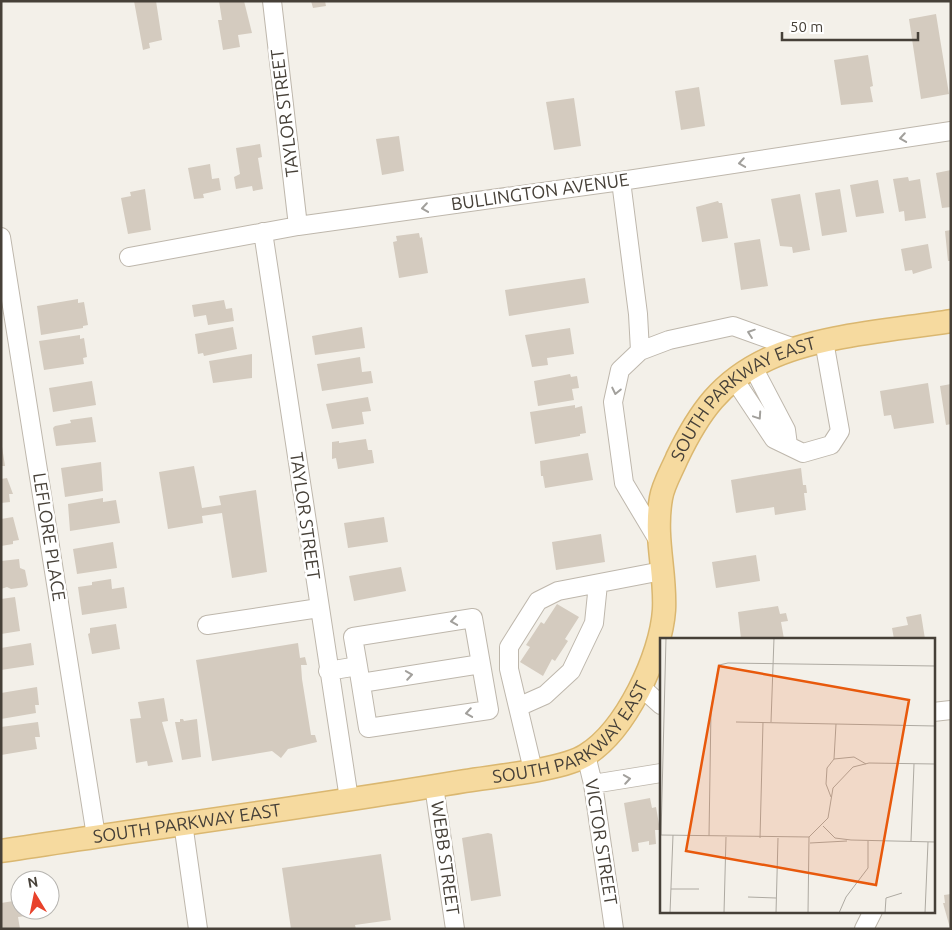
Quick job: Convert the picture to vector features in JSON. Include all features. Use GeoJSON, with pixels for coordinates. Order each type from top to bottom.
{"type":"FeatureCollection","features":[{"type":"Feature","properties":{"kind":"main road","name":"SOUTH PARKWAY EAST"},"geometry":{"type":"LineString","coordinates":[[1,850],[533,770],[562,765],[586,755],[611,731],[632,704],[659,644],[664,609],[658,540],[661,495],[691,429],[711,400],[734,379],[753,367],[770,358],[797,348],[824,341],[951,321]]}},
{"type":"Feature","properties":{"kind":"street","name":"TAYLOR STREET"},"geometry":{"type":"LineString","coordinates":[[272,1],[298,226]]}},
{"type":"Feature","properties":{"kind":"street","name":"BULLINGTON AVENUE"},"geometry":{"type":"LineString","coordinates":[[129,257],[298,226],[622,181],[951,131]]}},
{"type":"Feature","properties":{"kind":"street"},"geometry":{"type":"LineString","coordinates":[[622,181],[638,314],[640,351]]}},
{"type":"Feature","properties":{"kind":"street","name":"TAYLOR STREET"},"geometry":{"type":"LineString","coordinates":[[263,232],[328,671],[349,799]]}},
{"type":"Feature","properties":{"kind":"street","name":"LEFLORE PLACE"},"geometry":{"type":"LineString","coordinates":[[1,237],[96,836]]}},
{"type":"Feature","properties":{"kind":"street"},"geometry":{"type":"LineString","coordinates":[[658,540],[624,483],[613,402],[620,370],[640,351],[669,340],[733,326],[797,348]]}},
{"type":"Feature","properties":{"kind":"street"},"geometry":{"type":"LineString","coordinates":[[734,379],[774,439],[803,452],[831,445],[840,431],[824,341]]}},
{"type":"Feature","properties":{"kind":"street"},"geometry":{"type":"LineString","coordinates":[[753,367],[786,430],[788,445]]}},
{"type":"Feature","properties":{"kind":"street"},"geometry":{"type":"LineString","coordinates":[[533,770],[509,669],[509,646],[538,600],[558,591],[662,571]]}},
{"type":"Feature","properties":{"kind":"street"},"geometry":{"type":"LineString","coordinates":[[518,707],[545,695],[571,671],[594,623],[598,584]]}},
{"type":"Feature","properties":{"kind":"street"},"geometry":{"type":"LineString","coordinates":[[207,625],[319,608]]}},
{"type":"Feature","properties":{"kind":"street"},"geometry":{"type":"LineString","coordinates":[[473,618],[481,664],[489,710],[368,728],[353,637],[473,618]]}},
{"type":"Feature","properties":{"kind":"street"},"geometry":{"type":"LineString","coordinates":[[328,671],[359,674],[481,664]]}},
{"type":"Feature","properties":{"kind":"street"},"geometry":{"type":"LineString","coordinates":[[641,687],[660,704]]}},
{"type":"Feature","properties":{"kind":"street"},"geometry":{"type":"LineString","coordinates":[[934,712],[951,710]]}},
{"type":"Feature","properties":{"kind":"street","name":"VICTOR STREET"},"geometry":{"type":"LineString","coordinates":[[586,755],[593,784],[614,929]]}},
{"type":"Feature","properties":{"kind":"street"},"geometry":{"type":"LineString","coordinates":[[593,784],[660,773]]}},
{"type":"Feature","properties":{"kind":"street","name":"WEBB STREET"},"geometry":{"type":"LineString","coordinates":[[434,786],[455,929]]}},
{"type":"Feature","properties":{"kind":"street"},"geometry":{"type":"LineString","coordinates":[[183,823],[198,929]]}},
{"type":"Feature","properties":{"kind":"street"},"geometry":{"type":"LineString","coordinates":[[864,929],[872,912]]}},
{"type":"Feature","properties":{"kind":"building"},"geometry":{"type":"Polygon","coordinates":[[[134,1],[156,1],[162,40],[149,43],[150,48],[143,50],[134,1]]]}},
{"type":"Feature","properties":{"kind":"building"},"geometry":{"type":"Polygon","coordinates":[[[219,1],[244,1],[252,33],[238,35],[240,47],[223,50],[218,20],[222,20],[219,1]]]}},
{"type":"Feature","properties":{"kind":"building"},"geometry":{"type":"Polygon","coordinates":[[[311,1],[325,1],[326,6],[313,8],[311,1]]]}},
{"type":"Feature","properties":{"kind":"building"},"geometry":{"type":"Polygon","coordinates":[[[936,14],[949,94],[921,99],[909,19],[936,14]]]}},
{"type":"Feature","properties":{"kind":"building"},"geometry":{"type":"Polygon","coordinates":[[[868,55],[873,86],[870,87],[873,102],[841,105],[834,60],[868,55]]]}},
{"type":"Feature","properties":{"kind":"building"},"geometry":{"type":"Polygon","coordinates":[[[699,87],[705,126],[681,130],[675,91],[699,87]]]}},
{"type":"Feature","properties":{"kind":"building"},"geometry":{"type":"Polygon","coordinates":[[[574,98],[581,146],[554,150],[546,102],[574,98]]]}},
{"type":"Feature","properties":{"kind":"building"},"geometry":{"type":"Polygon","coordinates":[[[399,136],[404,171],[382,175],[376,139],[399,136]]]}},
{"type":"Feature","properties":{"kind":"building"},"geometry":{"type":"Polygon","coordinates":[[[260,144],[262,157],[258,158],[263,189],[253,191],[252,186],[236,189],[234,177],[240,174],[236,148],[260,144]]]}},
{"type":"Feature","properties":{"kind":"building"},"geometry":{"type":"Polygon","coordinates":[[[210,164],[212,179],[219,178],[221,190],[203,194],[204,198],[194,199],[188,168],[210,164]]]}},
{"type":"Feature","properties":{"kind":"building"},"geometry":{"type":"Polygon","coordinates":[[[951,170],[951,207],[942,208],[936,173],[951,170]]]}},
{"type":"Feature","properties":{"kind":"building"},"geometry":{"type":"Polygon","coordinates":[[[908,177],[909,181],[920,179],[926,218],[905,221],[904,211],[899,212],[893,179],[908,177]]]}},
{"type":"Feature","properties":{"kind":"building"},"geometry":{"type":"Polygon","coordinates":[[[878,180],[884,213],[856,217],[850,185],[878,180]]]}},
{"type":"Feature","properties":{"kind":"building"},"geometry":{"type":"Polygon","coordinates":[[[145,189],[151,230],[128,234],[121,198],[131,196],[130,192],[145,189]]]}},
{"type":"Feature","properties":{"kind":"building"},"geometry":{"type":"Polygon","coordinates":[[[840,189],[847,232],[822,236],[815,193],[840,189]]]}},
{"type":"Feature","properties":{"kind":"building"},"geometry":{"type":"Polygon","coordinates":[[[800,194],[810,250],[793,253],[792,247],[780,246],[771,199],[800,194]]]}},
{"type":"Feature","properties":{"kind":"building"},"geometry":{"type":"Polygon","coordinates":[[[718,201],[722,203],[728,238],[702,242],[696,207],[718,201]]]}},
{"type":"Feature","properties":{"kind":"building"},"geometry":{"type":"Polygon","coordinates":[[[951,230],[951,261],[948,261],[945,231],[951,230]]]}},
{"type":"Feature","properties":{"kind":"building"},"geometry":{"type":"Polygon","coordinates":[[[419,233],[420,238],[422,237],[428,273],[399,278],[393,242],[397,241],[396,236],[419,233]]]}},
{"type":"Feature","properties":{"kind":"building"},"geometry":{"type":"Polygon","coordinates":[[[760,239],[768,286],[741,290],[734,243],[760,239]]]}},
{"type":"Feature","properties":{"kind":"building"},"geometry":{"type":"Polygon","coordinates":[[[928,244],[932,268],[913,274],[912,270],[905,271],[901,249],[928,244]]]}},
{"type":"Feature","properties":{"kind":"building"},"geometry":{"type":"Polygon","coordinates":[[[585,278],[589,303],[509,316],[505,290],[585,278]]]}},
{"type":"Feature","properties":{"kind":"building"},"geometry":{"type":"Polygon","coordinates":[[[78,299],[78,303],[84,302],[88,325],[83,326],[83,328],[41,335],[37,306],[78,299]]]}},
{"type":"Feature","properties":{"kind":"building"},"geometry":{"type":"Polygon","coordinates":[[[224,300],[226,309],[232,308],[234,321],[208,325],[206,315],[194,317],[192,305],[224,300]]]}},
{"type":"Feature","properties":{"kind":"building"},"geometry":{"type":"Polygon","coordinates":[[[233,327],[237,349],[204,356],[203,353],[198,354],[195,334],[233,327]]]}},
{"type":"Feature","properties":{"kind":"building"},"geometry":{"type":"Polygon","coordinates":[[[362,327],[365,348],[315,355],[312,336],[362,327]]]}},
{"type":"Feature","properties":{"kind":"building"},"geometry":{"type":"Polygon","coordinates":[[[570,328],[574,354],[547,358],[548,365],[532,367],[525,335],[570,328]]]}},
{"type":"Feature","properties":{"kind":"building"},"geometry":{"type":"Polygon","coordinates":[[[80,335],[80,339],[84,338],[87,357],[83,358],[84,364],[44,370],[39,341],[80,335]]]}},
{"type":"Feature","properties":{"kind":"building"},"geometry":{"type":"Polygon","coordinates":[[[252,354],[252,378],[213,383],[209,361],[252,354]]]}},
{"type":"Feature","properties":{"kind":"building"},"geometry":{"type":"Polygon","coordinates":[[[360,357],[362,372],[371,371],[373,383],[322,391],[317,364],[360,357]]]}},
{"type":"Feature","properties":{"kind":"building"},"geometry":{"type":"Polygon","coordinates":[[[570,374],[571,377],[577,376],[579,388],[572,389],[574,400],[538,406],[534,381],[570,374]]]}},
{"type":"Feature","properties":{"kind":"building"},"geometry":{"type":"Polygon","coordinates":[[[92,381],[96,405],[53,412],[49,388],[92,381]]]}},
{"type":"Feature","properties":{"kind":"building"},"geometry":{"type":"Polygon","coordinates":[[[928,383],[934,423],[894,429],[891,415],[884,416],[880,391],[928,383]]]}},
{"type":"Feature","properties":{"kind":"building"},"geometry":{"type":"Polygon","coordinates":[[[951,384],[951,424],[946,425],[940,386],[951,384]]]}},
{"type":"Feature","properties":{"kind":"building"},"geometry":{"type":"Polygon","coordinates":[[[368,397],[371,411],[362,412],[364,424],[332,429],[326,404],[368,397]]]}},
{"type":"Feature","properties":{"kind":"building"},"geometry":{"type":"Polygon","coordinates":[[[575,405],[575,408],[582,406],[586,433],[580,434],[580,436],[535,444],[530,412],[575,405]]]}},
{"type":"Feature","properties":{"kind":"building"},"geometry":{"type":"Polygon","coordinates":[[[92,417],[96,442],[56,446],[53,428],[55,426],[71,423],[70,420],[92,417]]]}},
{"type":"Feature","properties":{"kind":"building"},"geometry":{"type":"Polygon","coordinates":[[[366,439],[368,450],[372,450],[374,463],[338,469],[336,458],[332,459],[332,442],[339,441],[339,443],[366,439]]]}},
{"type":"Feature","properties":{"kind":"building"},"geometry":{"type":"Polygon","coordinates":[[[1,440],[5,466],[1,466],[1,440]]]}},
{"type":"Feature","properties":{"kind":"building"},"geometry":{"type":"Polygon","coordinates":[[[588,453],[593,480],[545,488],[543,476],[541,476],[540,461],[588,453]]]}},
{"type":"Feature","properties":{"kind":"building"},"geometry":{"type":"Polygon","coordinates":[[[101,462],[103,491],[65,497],[61,468],[101,462]]]}},
{"type":"Feature","properties":{"kind":"building"},"geometry":{"type":"Polygon","coordinates":[[[194,466],[202,508],[221,505],[219,496],[256,490],[267,572],[232,578],[222,513],[202,516],[203,523],[168,529],[159,472],[194,466]]]}},
{"type":"Feature","properties":{"kind":"building"},"geometry":{"type":"Polygon","coordinates":[[[801,468],[803,485],[806,485],[807,493],[804,493],[806,510],[775,515],[774,507],[736,513],[731,480],[801,468]]]}},
{"type":"Feature","properties":{"kind":"building"},"geometry":{"type":"Polygon","coordinates":[[[7,478],[13,494],[9,494],[10,502],[1,503],[1,479],[7,478]]]}},
{"type":"Feature","properties":{"kind":"building"},"geometry":{"type":"Polygon","coordinates":[[[103,498],[103,502],[116,500],[120,523],[70,531],[68,504],[103,498]]]}},
{"type":"Feature","properties":{"kind":"building"},"geometry":{"type":"Polygon","coordinates":[[[13,517],[19,540],[13,541],[13,544],[1,546],[1,519],[13,517]]]}},
{"type":"Feature","properties":{"kind":"building"},"geometry":{"type":"Polygon","coordinates":[[[384,517],[388,542],[348,548],[344,523],[384,517]]]}},
{"type":"Feature","properties":{"kind":"building"},"geometry":{"type":"Polygon","coordinates":[[[601,534],[605,562],[556,570],[552,542],[601,534]]]}},
{"type":"Feature","properties":{"kind":"building"},"geometry":{"type":"Polygon","coordinates":[[[113,542],[117,568],[77,574],[73,549],[113,542]]]}},
{"type":"Feature","properties":{"kind":"building"},"geometry":{"type":"Polygon","coordinates":[[[756,555],[760,581],[716,588],[712,562],[756,555]]]}},
{"type":"Feature","properties":{"kind":"building"},"geometry":{"type":"Polygon","coordinates":[[[19,559],[20,568],[25,570],[28,585],[26,587],[11,589],[7,587],[1,589],[1,561],[19,559]]]}},
{"type":"Feature","properties":{"kind":"building"},"geometry":{"type":"Polygon","coordinates":[[[401,567],[406,591],[354,601],[349,576],[401,567]]]}},
{"type":"Feature","properties":{"kind":"building"},"geometry":{"type":"Polygon","coordinates":[[[111,579],[112,589],[124,587],[127,608],[82,615],[78,587],[92,585],[92,582],[111,579]]]}},
{"type":"Feature","properties":{"kind":"building"},"geometry":{"type":"Polygon","coordinates":[[[15,597],[20,631],[1,634],[1,599],[15,597]]]}},
{"type":"Feature","properties":{"kind":"building"},"geometry":{"type":"Polygon","coordinates":[[[557,604],[579,617],[565,639],[568,641],[555,661],[552,659],[543,676],[520,662],[530,647],[526,645],[541,622],[544,624],[557,604]]]}},
{"type":"Feature","properties":{"kind":"building"},"geometry":{"type":"Polygon","coordinates":[[[778,606],[780,614],[786,613],[788,621],[781,622],[784,638],[741,638],[738,612],[778,606]]]}},
{"type":"Feature","properties":{"kind":"building"},"geometry":{"type":"Polygon","coordinates":[[[921,614],[925,638],[894,638],[892,628],[908,625],[906,617],[921,614]]]}},
{"type":"Feature","properties":{"kind":"building"},"geometry":{"type":"Polygon","coordinates":[[[116,624],[120,649],[92,654],[88,634],[90,633],[90,628],[116,624]]]}},
{"type":"Feature","properties":{"kind":"building"},"geometry":{"type":"Polygon","coordinates":[[[31,643],[34,665],[1,670],[1,648],[31,643]]]}},
{"type":"Feature","properties":{"kind":"building"},"geometry":{"type":"Polygon","coordinates":[[[298,643],[300,658],[305,657],[307,665],[301,665],[302,679],[311,735],[315,735],[317,742],[288,749],[281,758],[272,751],[212,761],[196,660],[298,643]]]}},
{"type":"Feature","properties":{"kind":"building"},"geometry":{"type":"Polygon","coordinates":[[[37,687],[39,705],[35,705],[36,713],[1,719],[1,693],[37,687]]]}},
{"type":"Feature","properties":{"kind":"building"},"geometry":{"type":"Polygon","coordinates":[[[164,698],[168,721],[162,722],[173,762],[148,766],[147,761],[136,763],[130,719],[141,718],[138,702],[164,698]]]}},
{"type":"Feature","properties":{"kind":"building"},"geometry":{"type":"Polygon","coordinates":[[[180,719],[184,721],[197,719],[201,757],[182,760],[175,722],[180,722],[180,719]]]}},
{"type":"Feature","properties":{"kind":"building"},"geometry":{"type":"Polygon","coordinates":[[[38,722],[40,737],[35,737],[37,749],[1,755],[1,727],[38,722]]]}},
{"type":"Feature","properties":{"kind":"building"},"geometry":{"type":"Polygon","coordinates":[[[650,798],[652,808],[656,807],[660,830],[655,830],[656,844],[649,845],[649,841],[638,843],[639,851],[632,852],[624,803],[650,798]]]}},
{"type":"Feature","properties":{"kind":"building"},"geometry":{"type":"Polygon","coordinates":[[[488,833],[492,834],[501,896],[471,901],[462,838],[488,833]]]}},
{"type":"Feature","properties":{"kind":"building"},"geometry":{"type":"Polygon","coordinates":[[[381,854],[391,920],[355,925],[356,929],[291,929],[282,868],[381,854]]]}},
{"type":"Feature","properties":{"kind":"building"},"geometry":{"type":"Polygon","coordinates":[[[951,894],[950,928],[943,903],[945,903],[944,895],[951,894]]]}},
{"type":"Feature","properties":{"kind":"building"},"geometry":{"type":"Polygon","coordinates":[[[10,902],[10,920],[18,920],[20,929],[1,929],[1,903],[10,902]]]}}]}
